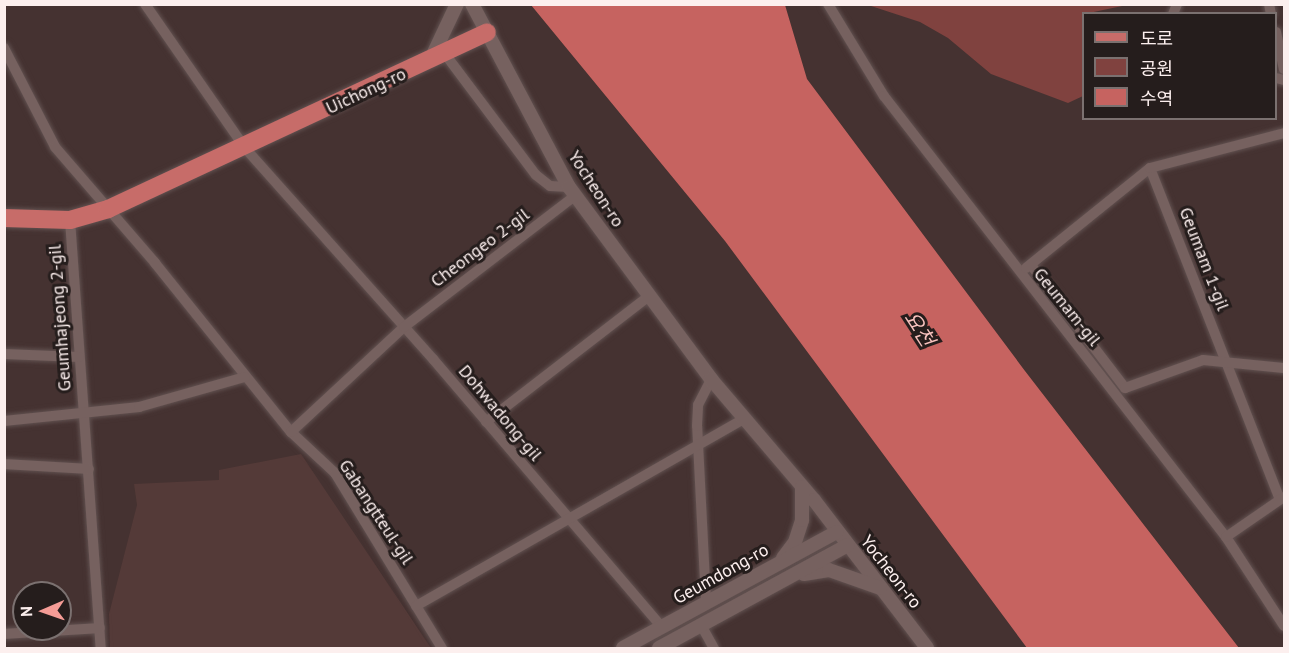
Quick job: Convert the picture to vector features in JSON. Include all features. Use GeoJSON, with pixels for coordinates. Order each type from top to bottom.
{"type":"FeatureCollection","features":[{"type":"Feature","properties":{"kind":"main road","name":"Uichong-ro"},"geometry":{"type":"LineString","coordinates":[[4,218],[70,220],[108,209],[437,58],[487,32]]}},
{"type":"Feature","properties":{"kind":"street"},"geometry":{"type":"LineString","coordinates":[[145,4],[244,148]]}},
{"type":"Feature","properties":{"kind":"street"},"geometry":{"type":"LineString","coordinates":[[457,4],[437,58],[536,175],[550,186],[572,192]]}},
{"type":"Feature","properties":{"kind":"street","name":"Yocheon-ro"},"geometry":{"type":"LineString","coordinates":[[472,4],[572,192],[711,380],[802,487],[927,648]]}},
{"type":"Feature","properties":{"kind":"street","name":"Geumam-gil"},"geometry":{"type":"LineString","coordinates":[[828,4],[884,96],[1019,274],[1226,537],[1284,626]]}},
{"type":"Feature","properties":{"kind":"street"},"geometry":{"type":"LineString","coordinates":[[1277,40],[1284,69]]}},
{"type":"Feature","properties":{"kind":"street","name":"Gabangtteul-gil"},"geometry":{"type":"LineString","coordinates":[[5,51],[55,147],[291,432],[335,473],[442,648]]}},
{"type":"Feature","properties":{"kind":"street"},"geometry":{"type":"LineString","coordinates":[[1019,274],[1150,168],[1284,133]]}},
{"type":"Feature","properties":{"kind":"street","name":"Dohwadong-gil"},"geometry":{"type":"LineString","coordinates":[[244,148],[404,327],[662,627]]}},
{"type":"Feature","properties":{"kind":"street","name":"Geumam 1-gil"},"geometry":{"type":"LineString","coordinates":[[1150,168],[1282,497]]}},
{"type":"Feature","properties":{"kind":"street","name":"Cheongeo 2-gil"},"geometry":{"type":"LineString","coordinates":[[404,327],[572,192]]}},
{"type":"Feature","properties":{"kind":"street","name":"Geumhajeong 2-gil"},"geometry":{"type":"LineString","coordinates":[[70,220],[102,648]]}},
{"type":"Feature","properties":{"kind":"street"},"geometry":{"type":"LineString","coordinates":[[1031,265],[1125,387],[1203,360],[1284,368]]}},
{"type":"Feature","properties":{"kind":"street"},"geometry":{"type":"LineString","coordinates":[[486,422],[649,296]]}},
{"type":"Feature","properties":{"kind":"street"},"geometry":{"type":"LineString","coordinates":[[291,432],[404,327]]}},
{"type":"Feature","properties":{"kind":"street"},"geometry":{"type":"LineString","coordinates":[[4,354],[79,357]]}},
{"type":"Feature","properties":{"kind":"street"},"geometry":{"type":"LineString","coordinates":[[84,415],[139,407],[245,377]]}},
{"type":"Feature","properties":{"kind":"street"},"geometry":{"type":"LineString","coordinates":[[706,601],[698,405],[711,380]]}},
{"type":"Feature","properties":{"kind":"street","name":"Geumhajeong 2-gil"},"geometry":{"type":"LineString","coordinates":[[4,421],[84,415]]}},
{"type":"Feature","properties":{"kind":"street"},"geometry":{"type":"LineString","coordinates":[[416,606],[571,520],[744,419]]}},
{"type":"Feature","properties":{"kind":"street"},"geometry":{"type":"LineString","coordinates":[[4,464],[89,469]]}},
{"type":"Feature","properties":{"kind":"street"},"geometry":{"type":"LineString","coordinates":[[779,563],[795,543],[802,520],[802,487]]}},
{"type":"Feature","properties":{"kind":"street"},"geometry":{"type":"LineString","coordinates":[[1226,537],[1282,497]]}},
{"type":"Feature","properties":{"kind":"street","name":"Geumdong-ro"},"geometry":{"type":"LineString","coordinates":[[623,648],[837,532]]}},
{"type":"Feature","properties":{"kind":"street","name":"Geumdong-ro"},"geometry":{"type":"LineString","coordinates":[[659,648],[848,545]]}},
{"type":"Feature","properties":{"kind":"street"},"geometry":{"type":"LineString","coordinates":[[787,578],[829,570],[880,588]]}},
{"type":"Feature","properties":{"kind":"street"},"geometry":{"type":"LineString","coordinates":[[701,625],[714,648]]}},
{"type":"Feature","properties":{"kind":"street"},"geometry":{"type":"LineString","coordinates":[[4,634],[100,628]]}},
{"type":"Feature","properties":{"kind":"shaded area"},"geometry":{"type":"Polygon","coordinates":[[[301,454],[431,648],[110,648],[109,614],[137,505],[134,484],[219,480],[219,470],[301,454]]]}},
{"type":"Feature","properties":{"kind":"green space"},"geometry":{"type":"Polygon","coordinates":[[[868,5],[1127,5],[1082,12],[1082,96],[1068,103],[991,74],[948,38],[920,22],[868,5]]]}},
{"type":"Feature","properties":{"kind":"water","name":"요천"},"geometry":{"type":"Polygon","coordinates":[[[531,5],[785,5],[807,79],[1025,371],[1239,648],[1027,648],[725,241],[531,5]]]}}]}
